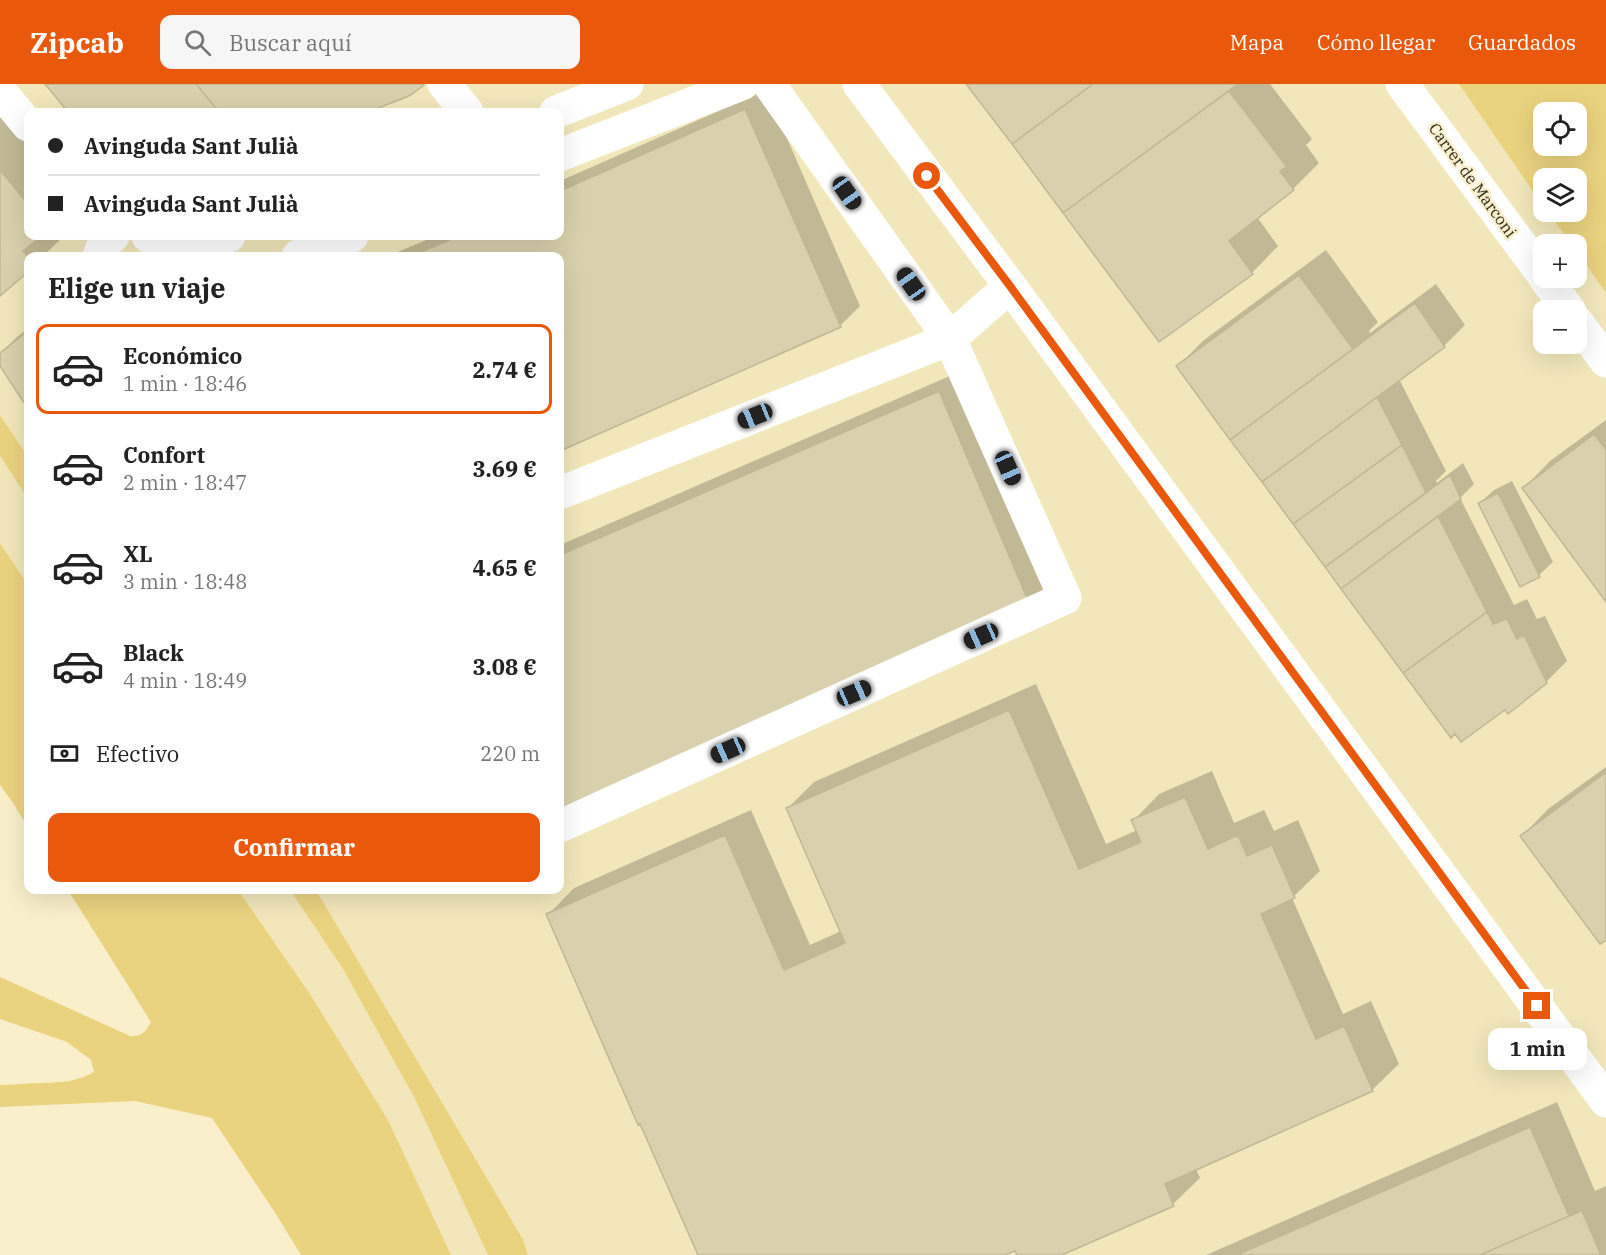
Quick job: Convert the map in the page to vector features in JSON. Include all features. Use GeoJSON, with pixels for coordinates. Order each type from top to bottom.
{"type":"FeatureCollection","features":[{"type":"Feature","properties":{"kind":"street"},"geometry":{"type":"LineString","coordinates":[[444,84],[465,108]]}},
{"type":"Feature","properties":{"kind":"street"},"geometry":{"type":"LineString","coordinates":[[564,109],[627,84]]}},
{"type":"Feature","properties":{"kind":"street"},"geometry":{"type":"LineString","coordinates":[[564,153],[742,84]]}},
{"type":"Feature","properties":{"kind":"street"},"geometry":{"type":"LineString","coordinates":[[564,824],[1065,598],[950,339],[769,84]]}},
{"type":"Feature","properties":{"kind":"street"},"geometry":{"type":"LineString","coordinates":[[859,84],[1010,286],[1606,1101]]}},
{"type":"Feature","properties":{"kind":"street","name":"Carrer de Marconi"},"geometry":{"type":"LineString","coordinates":[[1402,84],[1533,262]]}},
{"type":"Feature","properties":{"kind":"street"},"geometry":{"type":"LineString","coordinates":[[0,91],[24,120]]}},
{"type":"Feature","properties":{"kind":"street"},"geometry":{"type":"LineString","coordinates":[[183,252],[218,240]]}},
{"type":"Feature","properties":{"kind":"street"},"geometry":{"type":"LineString","coordinates":[[309,252],[341,240]]}},
{"type":"Feature","properties":{"kind":"street"},"geometry":{"type":"LineString","coordinates":[[564,491],[950,339],[1010,286]]}},
{"type":"Feature","properties":{"kind":"street","name":"Carrer de Marconi"},"geometry":{"type":"LineString","coordinates":[[1552,288],[1561,300]]}},
{"type":"Feature","properties":{"kind":"street"},"geometry":{"type":"LineString","coordinates":[[1587,336],[1606,361]]}},
{"type":"Feature","properties":{"kind":"shaded area"},"geometry":{"type":"Polygon","coordinates":[[[0,84],[1459,84],[1533,191],[1533,222],[1555,222],[1564,234],[1533,234],[1533,288],[1587,288],[1587,266],[1606,293],[1606,1255],[528,1255],[523,1238],[318,894],[564,894],[564,252],[24,252],[24,451],[0,415],[0,84]]]}},
{"type":"Feature","properties":{"kind":"shaded area"},"geometry":{"type":"Polygon","coordinates":[[[1459,84],[1606,84],[1606,293],[1587,266],[1587,234],[1564,234],[1555,222],[1587,222],[1587,168],[1533,168],[1533,191],[1459,84]]]}},
{"type":"Feature","properties":{"kind":"shaded area"},"geometry":{"type":"Polygon","coordinates":[[[0,415],[24,451],[24,493],[0,456],[0,415]]]}},
{"type":"Feature","properties":{"kind":"shaded area"},"geometry":{"type":"Polygon","coordinates":[[[0,457],[24,493],[24,579],[0,543],[0,457]]]}},
{"type":"Feature","properties":{"kind":"shaded area"},"geometry":{"type":"Polygon","coordinates":[[[0,543],[24,579],[24,821],[0,785],[0,543]]]}},
{"type":"Feature","properties":{"kind":"shaded area"},"geometry":{"type":"Polygon","coordinates":[[[71,894],[241,894],[310,994],[388,1120],[451,1255],[301,1255],[212,1118],[135,1101],[0,1107],[0,1085],[63,1082],[94,1072],[91,1060],[67,1042],[0,1019],[0,977],[130,1036],[143,1033],[151,1022],[71,894]]]}},
{"type":"Feature","properties":{"kind":"shaded area"},"geometry":{"type":"Polygon","coordinates":[[[241,894],[293,894],[343,969],[415,1099],[488,1255],[451,1255],[388,1120],[310,994],[241,894]]]}},
{"type":"Feature","properties":{"kind":"shaded area"},"geometry":{"type":"Polygon","coordinates":[[[293,894],[318,894],[523,1239],[528,1255],[488,1255],[415,1099],[343,969],[293,894]]]}},
{"type":"Feature","properties":{"kind":"building"},"geometry":{"type":"Polygon","coordinates":[[[45,84],[196,84],[216,108],[65,108],[45,84]]]}},
{"type":"Feature","properties":{"kind":"building"},"geometry":{"type":"Polygon","coordinates":[[[196,84],[424,84],[409,96],[378,108],[216,108],[196,84]]]}},
{"type":"Feature","properties":{"kind":"building"},"geometry":{"type":"Polygon","coordinates":[[[966,84],[1093,84],[1012,144],[966,84]]]}},
{"type":"Feature","properties":{"kind":"building"},"geometry":{"type":"Polygon","coordinates":[[[1093,84],[1238,84],[1063,213],[1012,144],[1093,84]]]}},
{"type":"Feature","properties":{"kind":"building"},"geometry":{"type":"Polygon","coordinates":[[[1229,91],[1287,167],[1280,171],[1294,190],[1229,241],[1253,274],[1159,342],[1063,213],[1229,91]]]}},
{"type":"Feature","properties":{"kind":"building"},"geometry":{"type":"Polygon","coordinates":[[[745,109],[841,327],[564,449],[564,252],[421,252],[449,240],[564,240],[564,189],[745,109]]]}},
{"type":"Feature","properties":{"kind":"building"},"geometry":{"type":"Polygon","coordinates":[[[0,170],[24,199],[24,240],[37,240],[23,251],[24,275],[0,296],[0,170]]]}},
{"type":"Feature","properties":{"kind":"building"},"geometry":{"type":"Polygon","coordinates":[[[1299,275],[1353,349],[1230,440],[1176,366],[1299,275]]]}},
{"type":"Feature","properties":{"kind":"building"},"geometry":{"type":"Polygon","coordinates":[[[1415,303],[1445,347],[1262,482],[1230,440],[1415,303]]]}},
{"type":"Feature","properties":{"kind":"building"},"geometry":{"type":"Polygon","coordinates":[[[24,334],[24,403],[0,366],[0,353],[24,334]]]}},
{"type":"Feature","properties":{"kind":"building"},"geometry":{"type":"Polygon","coordinates":[[[939,391],[1030,605],[564,806],[564,553],[939,391]]]}},
{"type":"Feature","properties":{"kind":"building"},"geometry":{"type":"Polygon","coordinates":[[[1377,397],[1402,445],[1293,524],[1262,482],[1377,397]]]}},
{"type":"Feature","properties":{"kind":"building"},"geometry":{"type":"Polygon","coordinates":[[[1594,434],[1606,450],[1606,602],[1522,488],[1594,434]]]}},
{"type":"Feature","properties":{"kind":"building"},"geometry":{"type":"Polygon","coordinates":[[[1402,445],[1426,493],[1325,567],[1293,524],[1402,445]]]}},
{"type":"Feature","properties":{"kind":"building"},"geometry":{"type":"Polygon","coordinates":[[[1450,475],[1461,499],[1341,589],[1325,567],[1450,475]]]}},
{"type":"Feature","properties":{"kind":"building"},"geometry":{"type":"Polygon","coordinates":[[[1498,493],[1540,577],[1520,587],[1478,503],[1498,493]]]}},
{"type":"Feature","properties":{"kind":"building"},"geometry":{"type":"Polygon","coordinates":[[[1438,516],[1487,612],[1403,673],[1341,589],[1438,516]]]}},
{"type":"Feature","properties":{"kind":"building"},"geometry":{"type":"Polygon","coordinates":[[[1487,612],[1493,624],[1507,619],[1517,639],[1524,635],[1547,683],[1508,714],[1505,710],[1461,742],[1455,734],[1451,738],[1403,673],[1487,612]]]}},
{"type":"Feature","properties":{"kind":"building"},"geometry":{"type":"Polygon","coordinates":[[[1009,710],[1079,869],[1141,842],[1131,820],[1185,797],[1208,849],[1238,835],[1247,856],[1272,845],[1295,898],[1261,914],[1316,1039],[1344,1026],[1373,1091],[1165,1184],[1174,1206],[1062,1255],[1017,1255],[1015,1251],[1005,1255],[698,1255],[640,1124],[638,1125],[546,914],[725,835],[784,970],[845,943],[786,808],[1009,710]]]}},
{"type":"Feature","properties":{"kind":"building"},"geometry":{"type":"Polygon","coordinates":[[[1606,772],[1606,940],[1600,944],[1520,836],[1606,772]]]}},
{"type":"Feature","properties":{"kind":"building"},"geometry":{"type":"Polygon","coordinates":[[[1530,1127],[1569,1216],[1480,1255],[1237,1255],[1530,1127]]]}},
{"type":"Feature","properties":{"kind":"building"},"geometry":{"type":"Polygon","coordinates":[[[1582,1211],[1601,1255],[1480,1255],[1569,1216],[1582,1211]]]}},
{"type":"Feature","properties":{"kind":"route"},"geometry":{"type":"LineString","coordinates":[[927,176],[1537,1006]]}}]}
